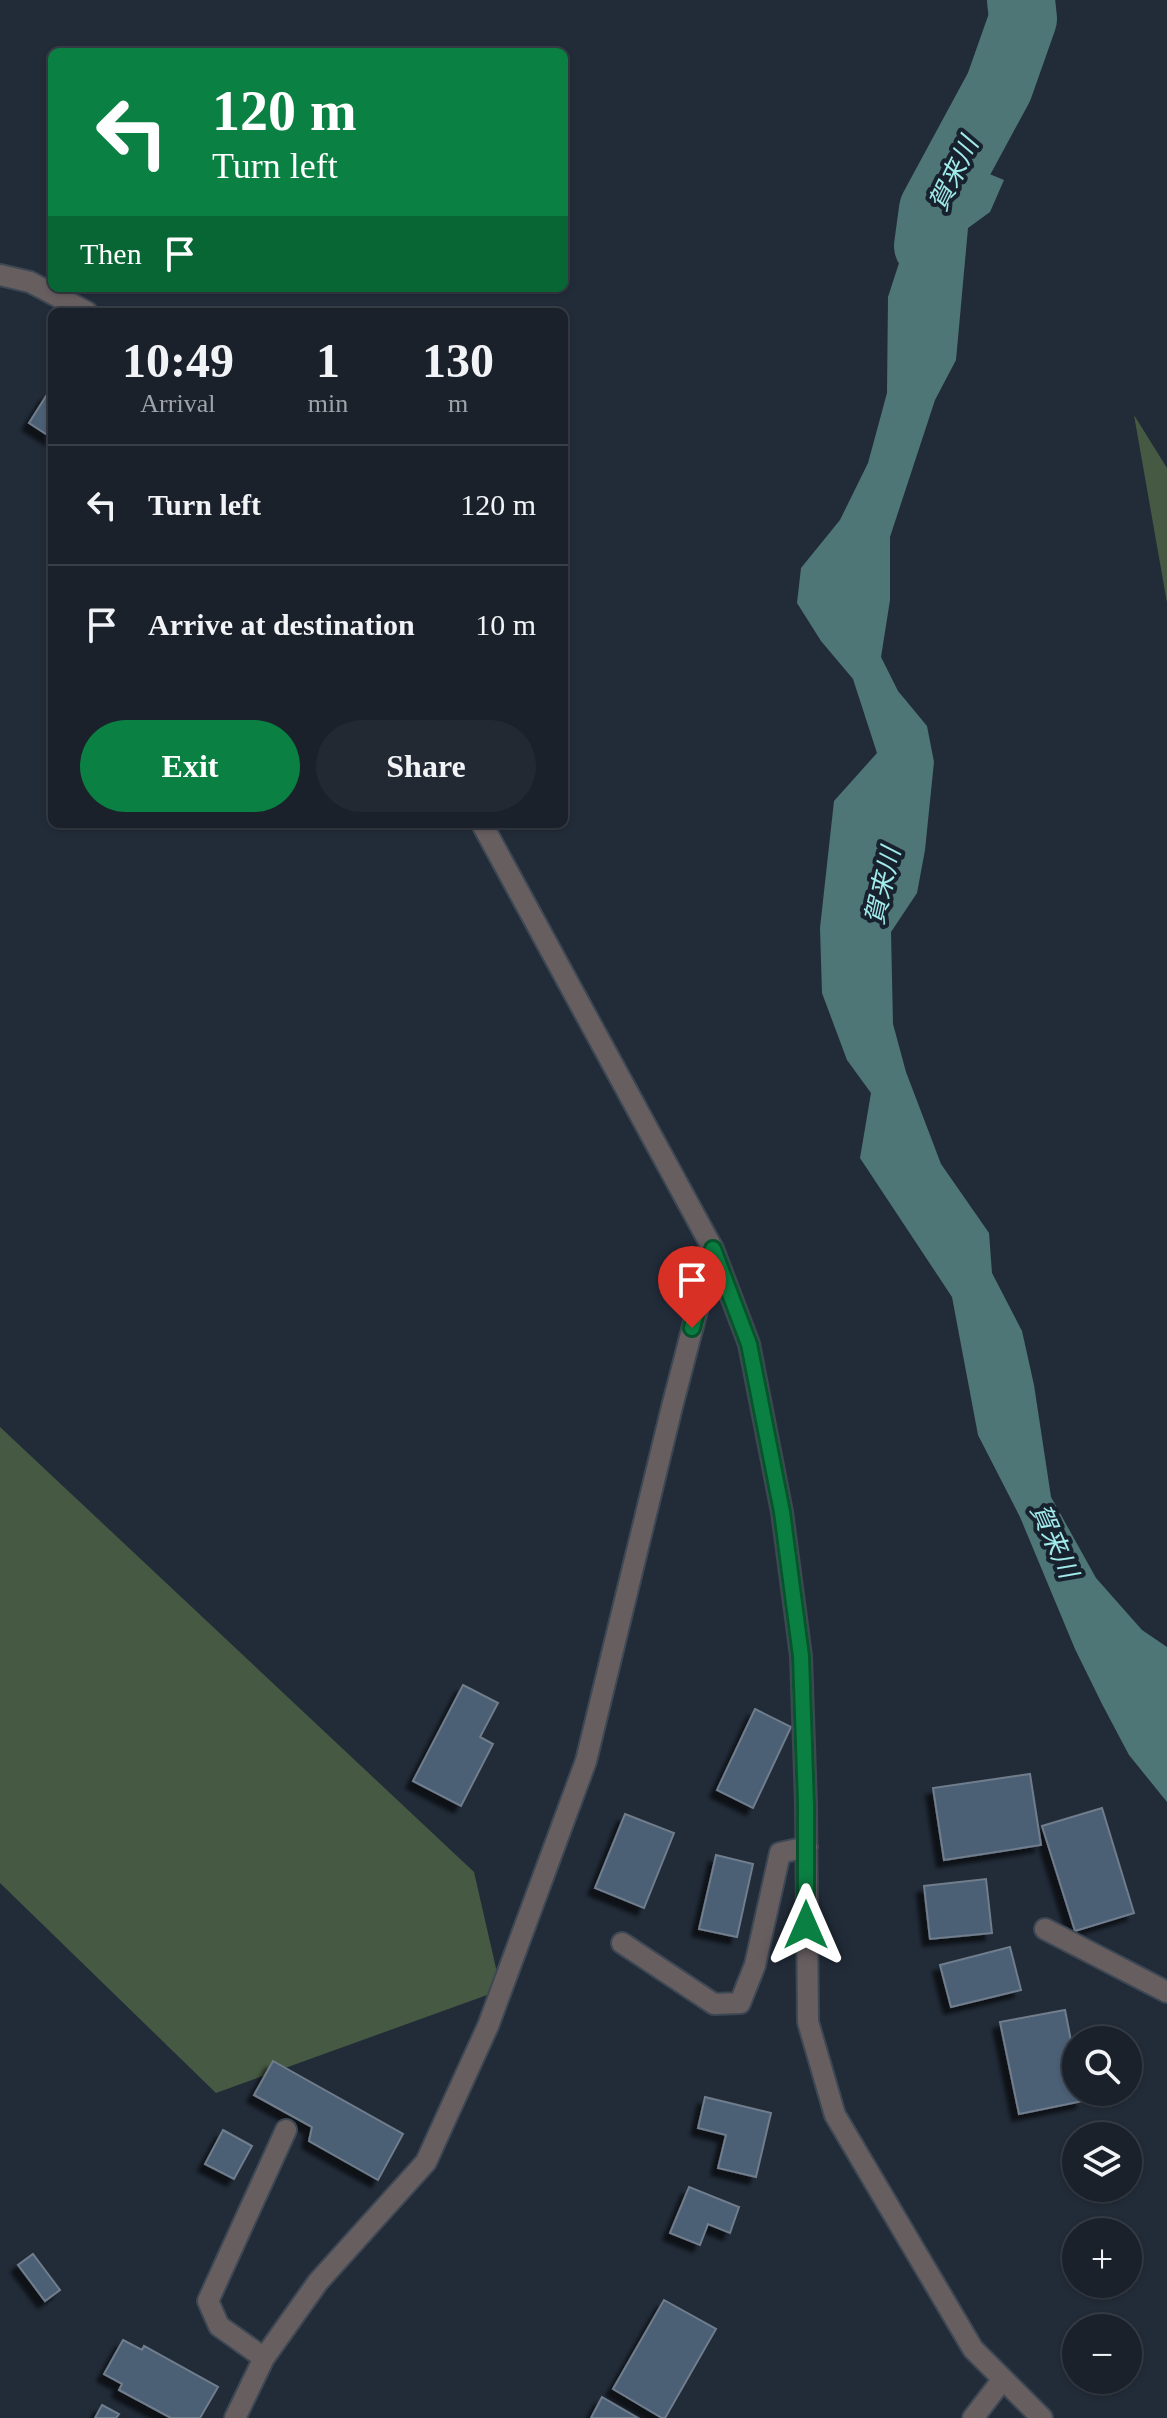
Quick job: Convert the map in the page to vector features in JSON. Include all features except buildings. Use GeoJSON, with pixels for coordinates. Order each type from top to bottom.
{"type":"FeatureCollection","features":[{"type":"Feature","properties":{"kind":"street"},"geometry":{"type":"LineString","coordinates":[[0,275],[30,282],[48,291]]}},
{"type":"Feature","properties":{"kind":"street"},"geometry":{"type":"LineString","coordinates":[[49,292],[79,308]]}},
{"type":"Feature","properties":{"kind":"street"},"geometry":{"type":"LineString","coordinates":[[484,828],[713,1249],[749,1344],[782,1512],[801,1656],[808,2022],[835,2115],[973,2349],[1042,2418]]}},
{"type":"Feature","properties":{"kind":"street"},"geometry":{"type":"LineString","coordinates":[[235,2418],[264,2358],[318,2282],[426,2162],[488,2026],[586,1761],[713,1249]]}},
{"type":"Feature","properties":{"kind":"street"},"geometry":{"type":"LineString","coordinates":[[622,1943],[714,2004],[740,2003],[755,1965],[780,1853],[807,1847]]}},
{"type":"Feature","properties":{"kind":"street"},"geometry":{"type":"LineString","coordinates":[[1045,1929],[1167,1992]]}},
{"type":"Feature","properties":{"kind":"street"},"geometry":{"type":"LineString","coordinates":[[264,2358],[219,2326],[208,2301],[286,2130]]}},
{"type":"Feature","properties":{"kind":"street"},"geometry":{"type":"LineString","coordinates":[[973,2418],[1003,2379]]}},
{"type":"Feature","properties":{"kind":"shaded area"},"geometry":{"type":"Polygon","coordinates":[[[1134,415],[1167,468],[1167,603],[1134,415]]]}},
{"type":"Feature","properties":{"kind":"shaded area"},"geometry":{"type":"Polygon","coordinates":[[[0,1427],[474,1872],[501,1990],[216,2093],[0,1883],[0,1427]]]}},
{"type":"Feature","properties":{"kind":"water"},"geometry":{"type":"Polygon","coordinates":[[[943,155],[1004,180],[990,212],[968,228],[956,360],[935,400],[890,537],[890,600],[881,657],[898,691],[927,726],[934,762],[917,893],[891,932],[893,1024],[906,1072],[941,1164],[989,1233],[992,1273],[1022,1331],[1034,1385],[1051,1497],[1096,1578],[1142,1630],[1167,1647],[1167,1802],[1129,1755],[1102,1704],[1075,1649],[1020,1517],[978,1435],[952,1297],[860,1158],[871,1093],[847,1060],[822,993],[820,928],[834,801],[877,753],[853,679],[821,641],[797,603],[801,568],[840,520],[868,463],[887,393],[888,297],[922,192],[943,155]]]}},
{"type":"Feature","properties":{"kind":"waterway","name":"賀来川"},"geometry":{"type":"LineString","coordinates":[[928,246],[933,209],[999,87],[1023,19],[1021,0]]}},
{"type":"Feature","properties":{"kind":"route"},"geometry":{"type":"LineString","coordinates":[[692,1328],[713,1249],[749,1344],[782,1512],[801,1656],[806,1925]]}}]}
